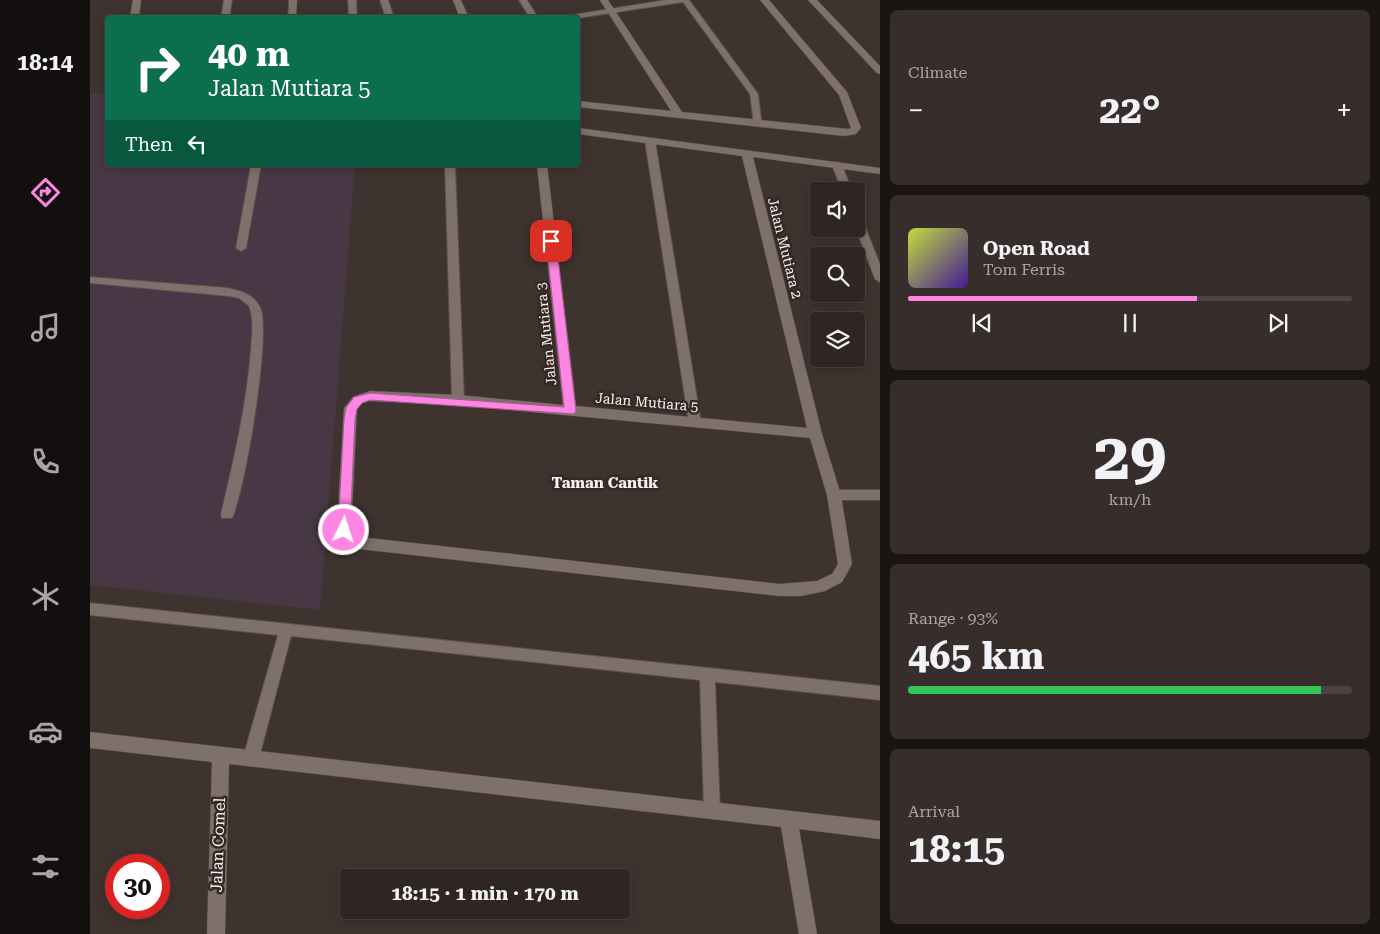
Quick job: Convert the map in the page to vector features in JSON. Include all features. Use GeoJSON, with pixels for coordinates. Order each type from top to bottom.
{"type":"FeatureCollection","features":[{"type":"Feature","properties":{"kind":"street"},"geometry":{"type":"LineString","coordinates":[[134,15],[137,0]]}},
{"type":"Feature","properties":{"kind":"street"},"geometry":{"type":"LineString","coordinates":[[292,15],[293,0]]}},
{"type":"Feature","properties":{"kind":"street"},"geometry":{"type":"LineString","coordinates":[[457,0],[464,15]]}},
{"type":"Feature","properties":{"kind":"street"},"geometry":{"type":"LineString","coordinates":[[604,0],[680,116]]}},
{"type":"Feature","properties":{"kind":"street"},"geometry":{"type":"LineString","coordinates":[[580,104],[844,134],[852,132],[856,128],[844,94],[764,0]]}},
{"type":"Feature","properties":{"kind":"street"},"geometry":{"type":"LineString","coordinates":[[812,0],[880,71]]}},
{"type":"Feature","properties":{"kind":"street"},"geometry":{"type":"LineString","coordinates":[[580,131],[880,170]]}},
{"type":"Feature","properties":{"kind":"street","name":"Jalan Mutiara 2"},"geometry":{"type":"LineString","coordinates":[[358,400],[351,408],[350,419],[344,530],[349,540],[359,543],[801,590],[820,587],[837,578],[845,564],[834,495],[815,434],[747,154]]}},
{"type":"Feature","properties":{"kind":"street","name":"Jalan Mutiara 3"},"geometry":{"type":"LineString","coordinates":[[542,167],[570,411]]}},
{"type":"Feature","properties":{"kind":"street","name":"Jalan Mutiara 5"},"geometry":{"type":"LineString","coordinates":[[358,400],[380,396],[458,400],[815,434]]}},
{"type":"Feature","properties":{"kind":"street"},"geometry":{"type":"LineString","coordinates":[[90,740],[880,830]]}},
{"type":"Feature","properties":{"kind":"street","name":"Jalan Comel"},"geometry":{"type":"LineString","coordinates":[[216,934],[221,755]]}},
{"type":"Feature","properties":{"kind":"street"},"geometry":{"type":"LineString","coordinates":[[788,819],[808,934]]}},
{"type":"Feature","properties":{"kind":"lane"},"geometry":{"type":"LineString","coordinates":[[226,15],[228,0]]}},
{"type":"Feature","properties":{"kind":"lane"},"geometry":{"type":"LineString","coordinates":[[352,0],[353,15]]}},
{"type":"Feature","properties":{"kind":"lane"},"geometry":{"type":"LineString","coordinates":[[384,0],[389,15]]}},
{"type":"Feature","properties":{"kind":"lane"},"geometry":{"type":"LineString","coordinates":[[523,0],[532,15]]}},
{"type":"Feature","properties":{"kind":"lane"},"geometry":{"type":"LineString","coordinates":[[578,15],[683,0],[754,94],[759,125]]}},
{"type":"Feature","properties":{"kind":"lane"},"geometry":{"type":"LineString","coordinates":[[650,141],[694,423]]}},
{"type":"Feature","properties":{"kind":"lane"},"geometry":{"type":"LineString","coordinates":[[837,165],[844,182]]}},
{"type":"Feature","properties":{"kind":"lane"},"geometry":{"type":"LineString","coordinates":[[241,248],[256,167]]}},
{"type":"Feature","properties":{"kind":"lane"},"geometry":{"type":"LineString","coordinates":[[450,167],[458,400]]}},
{"type":"Feature","properties":{"kind":"lane"},"geometry":{"type":"LineString","coordinates":[[864,237],[880,279]]}},
{"type":"Feature","properties":{"kind":"lane"},"geometry":{"type":"LineString","coordinates":[[90,280],[228,292],[240,294],[250,300],[257,320],[256,363],[244,447],[227,514]]}},
{"type":"Feature","properties":{"kind":"lane"},"geometry":{"type":"LineString","coordinates":[[834,495],[880,495]]}},
{"type":"Feature","properties":{"kind":"lane"},"geometry":{"type":"LineString","coordinates":[[90,609],[880,693]]}},
{"type":"Feature","properties":{"kind":"lane"},"geometry":{"type":"LineString","coordinates":[[251,758],[286,630]]}},
{"type":"Feature","properties":{"kind":"lane"},"geometry":{"type":"LineString","coordinates":[[707,674],[712,811]]}},
{"type":"Feature","properties":{"kind":"shaded area"},"geometry":{"type":"Polygon","coordinates":[[[90,93],[105,94],[105,167],[355,167],[320,610],[90,585],[90,93]]]}},
{"type":"Feature","properties":{"kind":"district","name":"Taman Cantik"},"geometry":{"type":"Point","coordinates":[605,483]}},
{"type":"Feature","properties":{"kind":"route"},"geometry":{"type":"LineString","coordinates":[[344,530],[351,408],[358,400],[370,396],[458,400],[570,411],[551,241]]}}]}
